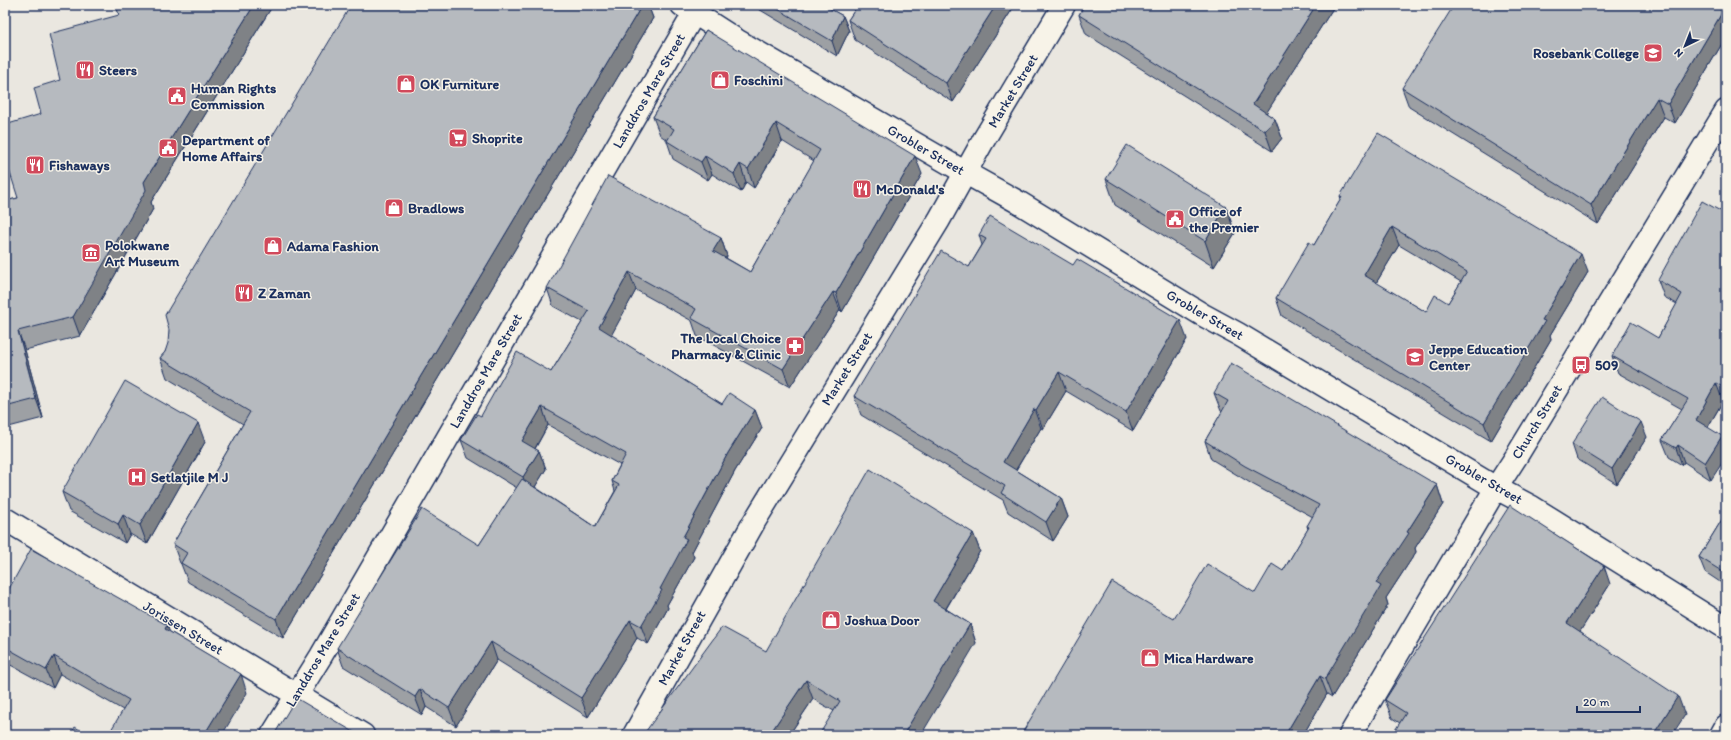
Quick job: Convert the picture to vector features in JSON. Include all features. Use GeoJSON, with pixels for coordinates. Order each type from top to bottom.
{"type":"FeatureCollection","features":[{"type":"Feature","properties":{"kind":"main road","name":"Market Street"},"geometry":{"type":"LineString","coordinates":[[634,735],[754,522],[939,220],[983,140],[1064,5]]}},
{"type":"Feature","properties":{"kind":"main road","name":"Grobler Street"},"geometry":{"type":"LineString","coordinates":[[692,8],[738,41],[1018,202],[1203,315],[1238,334],[1496,488],[1532,507],[1726,628]]}},
{"type":"Feature","properties":{"kind":"main road","name":"Landdros Mare Street"},"geometry":{"type":"LineString","coordinates":[[272,735],[321,656],[692,8]]}},
{"type":"Feature","properties":{"kind":"main road","name":"Church Street"},"geometry":{"type":"LineString","coordinates":[[1350,735],[1496,488],[1726,111]]}},
{"type":"Feature","properties":{"kind":"main road","name":"Jorissen Street"},"geometry":{"type":"LineString","coordinates":[[5,520],[362,735]]}},
{"type":"Feature","properties":{"kind":"main road"},"geometry":{"type":"LineString","coordinates":[[1720,735],[1726,726]]}},
{"type":"Feature","properties":{"kind":"building"},"geometry":{"type":"Polygon","coordinates":[[[116,5],[254,5],[144,182],[146,190],[73,317],[18,331],[36,399],[5,407],[5,201],[18,198],[5,157],[5,125],[41,114],[34,88],[60,80],[49,34],[119,15],[116,5]]]}},
{"type":"Feature","properties":{"kind":"building"},"geometry":{"type":"Polygon","coordinates":[[[351,5],[642,5],[276,619],[181,563],[187,553],[173,544],[250,412],[160,358],[165,352],[168,343],[169,330],[165,315],[351,5]]]}},
{"type":"Feature","properties":{"kind":"building"},"geometry":{"type":"Polygon","coordinates":[[[771,5],[823,5],[843,16],[832,41],[771,5]]]}},
{"type":"Feature","properties":{"kind":"building"},"geometry":{"type":"Polygon","coordinates":[[[858,5],[996,5],[946,83],[848,20],[858,5]]]}},
{"type":"Feature","properties":{"kind":"building"},"geometry":{"type":"Polygon","coordinates":[[[1084,5],[1316,5],[1253,104],[1275,119],[1265,131],[1079,15],[1084,5]]]}},
{"type":"Feature","properties":{"kind":"building"},"geometry":{"type":"Polygon","coordinates":[[[1454,5],[1712,5],[1723,11],[1668,104],[1657,98],[1591,205],[1402,88],[1454,5]]]}},
{"type":"Feature","properties":{"kind":"building"},"geometry":{"type":"Polygon","coordinates":[[[706,30],[915,156],[836,293],[833,292],[783,369],[691,318],[696,309],[629,272],[599,327],[722,404],[729,393],[755,410],[728,453],[683,537],[687,539],[660,589],[662,590],[641,626],[630,620],[581,698],[491,642],[449,708],[420,689],[415,697],[337,648],[422,509],[479,545],[522,479],[595,527],[619,485],[612,481],[626,454],[542,407],[522,441],[539,451],[523,477],[461,440],[477,414],[481,416],[517,352],[551,372],[589,311],[547,288],[608,176],[721,238],[713,251],[750,272],[820,150],[776,123],[748,169],[740,164],[734,174],[705,156],[701,162],[667,141],[674,129],[653,117],[706,30]]]}},
{"type":"Feature","properties":{"kind":"building"},"geometry":{"type":"Polygon","coordinates":[[[1378,133],[1581,254],[1542,320],[1545,321],[1484,423],[1276,298],[1309,242],[1314,245],[1342,197],[1340,196],[1378,133]],[[1392,227],[1364,275],[1426,312],[1435,295],[1448,303],[1467,272],[1392,227]]]}},
{"type":"Feature","properties":{"kind":"building"},"geometry":{"type":"Polygon","coordinates":[[[1127,145],[1226,207],[1205,241],[1106,179],[1127,145]]]}},
{"type":"Feature","properties":{"kind":"building"},"geometry":{"type":"Polygon","coordinates":[[[1702,201],[1726,214],[1726,389],[1716,383],[1696,420],[1722,436],[1705,463],[1678,445],[1676,448],[1662,440],[1688,399],[1612,356],[1631,322],[1658,338],[1682,294],[1658,280],[1702,201]]]}},
{"type":"Feature","properties":{"kind":"building"},"geometry":{"type":"Polygon","coordinates":[[[990,216],[1073,265],[1077,259],[1180,320],[1126,412],[1059,372],[1036,410],[1034,409],[1003,462],[1061,498],[1046,522],[1001,493],[1005,486],[854,396],[941,251],[969,267],[986,239],[979,235],[990,216]]]}},
{"type":"Feature","properties":{"kind":"building"},"geometry":{"type":"Polygon","coordinates":[[[1231,363],[1437,485],[1407,532],[1409,533],[1376,583],[1381,586],[1325,679],[1320,676],[1285,735],[1021,735],[1112,582],[1174,619],[1207,564],[1255,593],[1272,564],[1283,571],[1309,527],[1307,526],[1319,505],[1245,466],[1205,441],[1228,401],[1214,393],[1231,363]]]}},
{"type":"Feature","properties":{"kind":"building","name":"Setlatjile M J"},"geometry":{"type":"Polygon","coordinates":[[[125,381],[198,423],[140,525],[123,515],[118,524],[62,492],[125,381]]]}},
{"type":"Feature","properties":{"kind":"building"},"geometry":{"type":"Polygon","coordinates":[[[1602,397],[1641,422],[1612,469],[1572,444],[1602,397]]]}},
{"type":"Feature","properties":{"kind":"building"},"geometry":{"type":"Polygon","coordinates":[[[870,469],[973,533],[933,601],[970,624],[903,735],[819,735],[840,701],[806,680],[769,735],[643,735],[722,627],[766,651],[870,469]]]}},
{"type":"Feature","properties":{"kind":"building"},"geometry":{"type":"Polygon","coordinates":[[[1510,505],[1604,566],[1567,623],[1678,696],[1653,735],[1392,735],[1406,713],[1385,700],[1510,505]]]}},
{"type":"Feature","properties":{"kind":"building"},"geometry":{"type":"Polygon","coordinates":[[[1726,513],[1726,568],[1723,572],[1699,557],[1726,513]]]}},
{"type":"Feature","properties":{"kind":"building"},"geometry":{"type":"Polygon","coordinates":[[[31,549],[167,625],[165,629],[241,674],[204,735],[108,735],[129,700],[54,656],[46,670],[5,647],[5,596],[31,549]]]}},
{"type":"Feature","properties":{"kind":"building"},"geometry":{"type":"Polygon","coordinates":[[[296,698],[359,735],[274,735],[296,698]]]}},
{"type":"Feature","properties":{"kind":"building"},"geometry":{"type":"Polygon","coordinates":[[[75,727],[88,735],[70,735],[75,727]]]}},
{"type":"Feature","properties":{"kind":"place","name":"Rosebank College"},"geometry":{"type":"Point","coordinates":[1653,53]}},
{"type":"Feature","properties":{"kind":"place","name":"Steers"},"geometry":{"type":"Point","coordinates":[85,70]}},
{"type":"Feature","properties":{"kind":"place","name":"Foschini"},"geometry":{"type":"Point","coordinates":[720,80]}},
{"type":"Feature","properties":{"kind":"place","name":"OK Furniture"},"geometry":{"type":"Point","coordinates":[406,84]}},
{"type":"Feature","properties":{"kind":"place","name":"Human Rights Commission"},"geometry":{"type":"Point","coordinates":[177,96]}},
{"type":"Feature","properties":{"kind":"place","name":"Shoprite"},"geometry":{"type":"Point","coordinates":[458,138]}},
{"type":"Feature","properties":{"kind":"place","name":"Department of Home Affairs"},"geometry":{"type":"Point","coordinates":[168,148]}},
{"type":"Feature","properties":{"kind":"place","name":"Fishaways"},"geometry":{"type":"Point","coordinates":[35,165]}},
{"type":"Feature","properties":{"kind":"place","name":"McDonald's"},"geometry":{"type":"Point","coordinates":[862,189]}},
{"type":"Feature","properties":{"kind":"place","name":"Bradlows"},"geometry":{"type":"Point","coordinates":[394,208]}},
{"type":"Feature","properties":{"kind":"place","name":"Office of the Premier"},"geometry":{"type":"Point","coordinates":[1175,219]}},
{"type":"Feature","properties":{"kind":"place","name":"Adama Fashion"},"geometry":{"type":"Point","coordinates":[273,246]}},
{"type":"Feature","properties":{"kind":"place","name":"Polokwane Art Museum"},"geometry":{"type":"Point","coordinates":[91,253]}},
{"type":"Feature","properties":{"kind":"place","name":"Z Zaman"},"geometry":{"type":"Point","coordinates":[244,293]}},
{"type":"Feature","properties":{"kind":"place","name":"The Local Choice Pharmacy & Clinic"},"geometry":{"type":"Point","coordinates":[795,346]}},
{"type":"Feature","properties":{"kind":"place","name":"Jeppe Education Center"},"geometry":{"type":"Point","coordinates":[1415,357]}},
{"type":"Feature","properties":{"kind":"place","name":"509"},"geometry":{"type":"Point","coordinates":[1581,365]}},
{"type":"Feature","properties":{"kind":"place","name":"Setlatjile M J"},"geometry":{"type":"Point","coordinates":[137,477]}},
{"type":"Feature","properties":{"kind":"place","name":"Joshua Door"},"geometry":{"type":"Point","coordinates":[831,620]}},
{"type":"Feature","properties":{"kind":"place","name":"Mica Hardware"},"geometry":{"type":"Point","coordinates":[1150,658]}}]}
